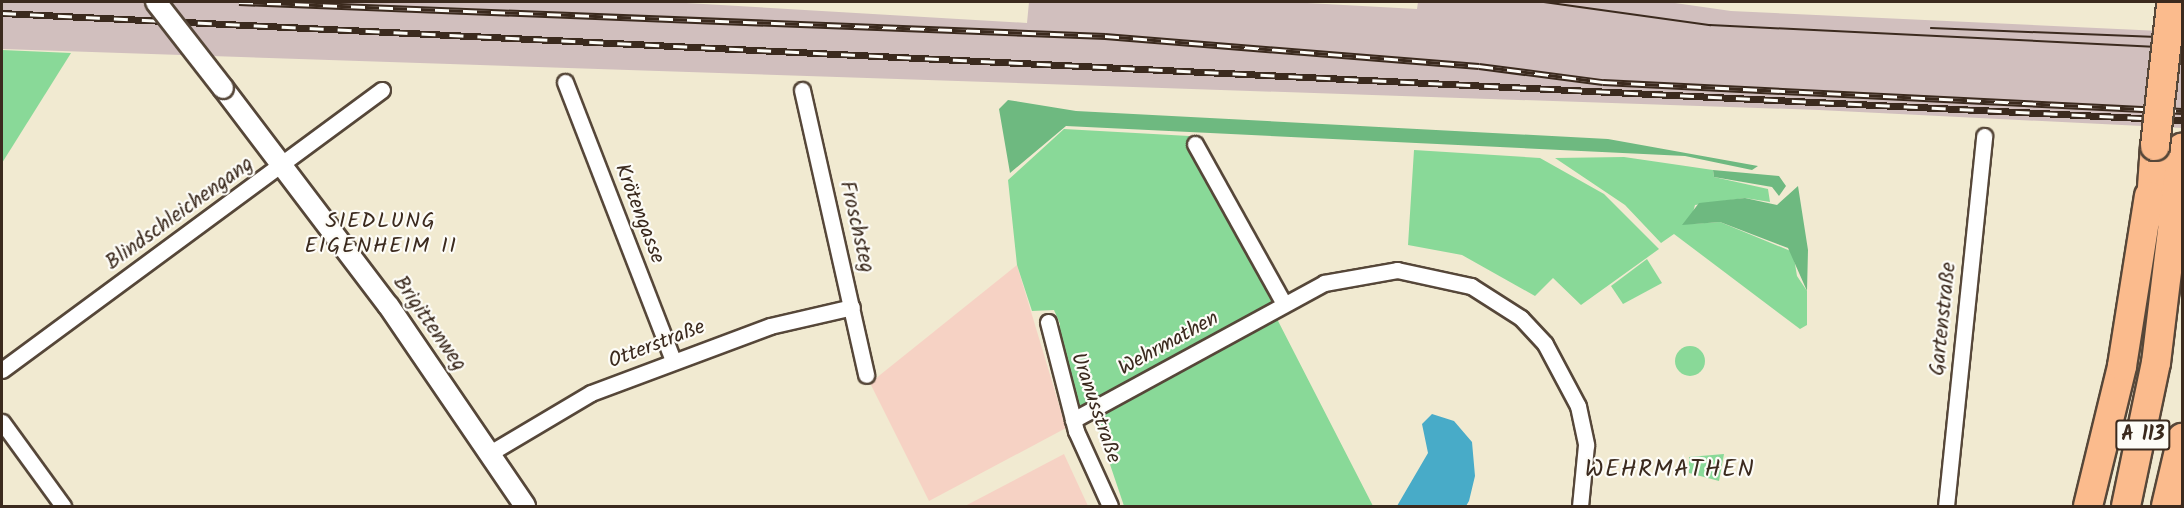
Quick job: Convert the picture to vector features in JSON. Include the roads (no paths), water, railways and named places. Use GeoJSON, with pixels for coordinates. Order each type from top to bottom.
{"type":"FeatureCollection","features":[{"type":"Feature","properties":{"kind":"highway"},"geometry":{"type":"LineString","coordinates":[[2088,507],[2122,366],[2149,196],[2171,3]]}},
{"type":"Feature","properties":{"kind":"highway","name":"A 113"},"geometry":{"type":"LineString","coordinates":[[2126,507],[2156,363],[2182,148]]}},
{"type":"Feature","properties":{"kind":"highway"},"geometry":{"type":"LineString","coordinates":[[2149,196],[2146,336],[2156,363]]}},
{"type":"Feature","properties":{"kind":"highway","name":"A 113"},"geometry":{"type":"LineString","coordinates":[[2166,507],[2182,438]]}},
{"type":"Feature","properties":{"kind":"street","name":"Brigittenweg"},"geometry":{"type":"LineString","coordinates":[[156,2],[284,164],[490,453],[525,507]]}},
{"type":"Feature","properties":{"kind":"street","name":"Krötengasse"},"geometry":{"type":"LineString","coordinates":[[565,82],[673,360]]}},
{"type":"Feature","properties":{"kind":"street","name":"Blindschleichengang"},"geometry":{"type":"LineString","coordinates":[[2,370],[382,90]]}},
{"type":"Feature","properties":{"kind":"street","name":"Froschsteg"},"geometry":{"type":"LineString","coordinates":[[802,90],[866,375]]}},
{"type":"Feature","properties":{"kind":"street","name":"Gartenstraße"},"geometry":{"type":"LineString","coordinates":[[1946,507],[1984,136]]}},
{"type":"Feature","properties":{"kind":"street"},"geometry":{"type":"LineString","coordinates":[[1195,144],[1283,302]]}},
{"type":"Feature","properties":{"kind":"street","name":"Wehrmathen"},"geometry":{"type":"LineString","coordinates":[[1073,420],[1283,302],[1324,283],[1397,270],[1471,286],[1521,318],[1565,375],[1578,406],[1586,445],[1581,507]]}},
{"type":"Feature","properties":{"kind":"street","name":"Otterstraße"},"geometry":{"type":"LineString","coordinates":[[490,453],[571,402],[673,360],[770,326],[852,308]]}},
{"type":"Feature","properties":{"kind":"street","name":"Uranusstraße"},"geometry":{"type":"LineString","coordinates":[[1048,322],[1073,420],[1110,507]]}},
{"type":"Feature","properties":{"kind":"street"},"geometry":{"type":"LineString","coordinates":[[2,422],[63,507]]}},
{"type":"Feature","properties":{"kind":"water"},"geometry":{"type":"Polygon","coordinates":[[[1432,414],[1454,421],[1472,442],[1475,476],[1469,501],[1466,506],[1397,506],[1428,453],[1422,424],[1432,414]]]}},
{"type":"Feature","properties":{"kind":"tram line"},"geometry":{"type":"LineString","coordinates":[[1544,2],[1710,25],[2182,48]]}},
{"type":"Feature","properties":{"kind":"tram line"},"geometry":{"type":"LineString","coordinates":[[1931,28],[2182,38]]}},
{"type":"Feature","properties":{"kind":"railway"},"geometry":{"type":"LineString","coordinates":[[239,2],[1105,36],[1479,66],[1603,82],[2182,111]]}},
{"type":"Feature","properties":{"kind":"railway"},"geometry":{"type":"LineString","coordinates":[[2,13],[2182,120]]}},
{"type":"Feature","properties":{"kind":"district","name":"SIEDLUNG EIGENHEIM II"},"geometry":{"type":"Point","coordinates":[381,234]}},
{"type":"Feature","properties":{"kind":"district","name":"WEHRMATHEN"},"geometry":{"type":"Point","coordinates":[1670,470]}}]}
